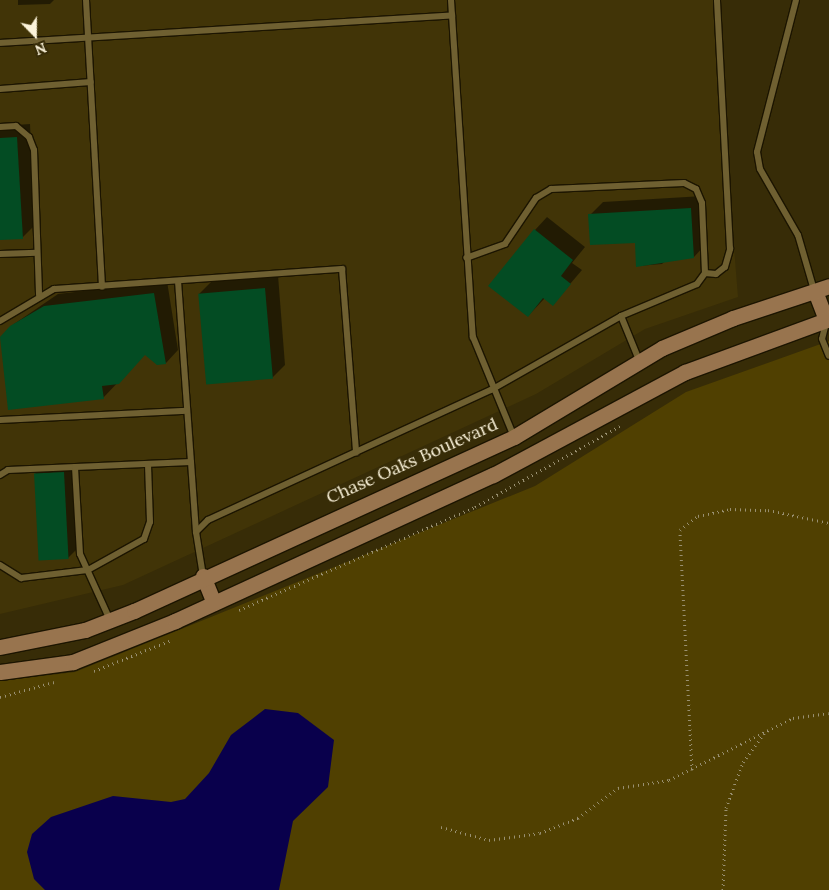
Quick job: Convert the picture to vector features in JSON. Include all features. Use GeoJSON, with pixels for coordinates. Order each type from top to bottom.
{"type":"FeatureCollection","features":[{"type":"Feature","properties":{"kind":"street"},"geometry":{"type":"LineString","coordinates":[[0,672],[73,662],[214,603],[524,458],[685,372],[828,320],[822,289]]}},
{"type":"Feature","properties":{"kind":"street","name":"Chase Oaks Boulevard"},"geometry":{"type":"LineString","coordinates":[[0,647],[85,630],[110,620],[514,437],[639,360],[733,318],[822,289]]}},
{"type":"Feature","properties":{"kind":"street"},"geometry":{"type":"LineString","coordinates":[[514,437],[524,458]]}},
{"type":"Feature","properties":{"kind":"street"},"geometry":{"type":"LineString","coordinates":[[204,576],[214,603]]}},
{"type":"Feature","properties":{"kind":"lane"},"geometry":{"type":"LineString","coordinates":[[86,0],[102,286]]}},
{"type":"Feature","properties":{"kind":"lane"},"geometry":{"type":"LineString","coordinates":[[451,0],[466,258],[473,337],[492,390],[514,437]]}},
{"type":"Feature","properties":{"kind":"lane"},"geometry":{"type":"LineString","coordinates":[[704,273],[716,274],[725,267],[730,249],[717,0]]}},
{"type":"Feature","properties":{"kind":"lane"},"geometry":{"type":"LineString","coordinates":[[796,0],[757,152],[760,169],[798,236],[822,289]]}},
{"type":"Feature","properties":{"kind":"lane"},"geometry":{"type":"LineString","coordinates":[[0,43],[452,15]]}},
{"type":"Feature","properties":{"kind":"lane"},"geometry":{"type":"LineString","coordinates":[[0,89],[91,82]]}},
{"type":"Feature","properties":{"kind":"lane"},"geometry":{"type":"LineString","coordinates":[[0,127],[16,126],[28,137],[34,150],[39,295]]}},
{"type":"Feature","properties":{"kind":"lane"},"geometry":{"type":"LineString","coordinates":[[196,532],[208,520],[492,390],[621,316],[696,284],[704,273],[702,203],[696,189],[684,183],[551,189],[536,198],[505,244],[466,258]]}},
{"type":"Feature","properties":{"kind":"lane"},"geometry":{"type":"LineString","coordinates":[[0,254],[37,253]]}},
{"type":"Feature","properties":{"kind":"lane"},"geometry":{"type":"LineString","coordinates":[[0,321],[39,295],[54,289],[342,268],[356,452]]}},
{"type":"Feature","properties":{"kind":"lane"},"geometry":{"type":"LineString","coordinates":[[178,281],[196,532],[204,576]]}},
{"type":"Feature","properties":{"kind":"lane"},"geometry":{"type":"LineString","coordinates":[[621,316],[639,360]]}},
{"type":"Feature","properties":{"kind":"lane"},"geometry":{"type":"LineString","coordinates":[[828,320],[822,339],[829,356]]}},
{"type":"Feature","properties":{"kind":"lane"},"geometry":{"type":"LineString","coordinates":[[0,420],[187,411]]}},
{"type":"Feature","properties":{"kind":"lane"},"geometry":{"type":"LineString","coordinates":[[0,475],[8,470],[191,462]]}},
{"type":"Feature","properties":{"kind":"lane"},"geometry":{"type":"LineString","coordinates":[[0,566],[21,578],[88,570],[149,533],[148,464]]}},
{"type":"Feature","properties":{"kind":"lane"},"geometry":{"type":"LineString","coordinates":[[75,467],[80,554],[110,620]]}},
{"type":"Feature","properties":{"kind":"path"},"geometry":{"type":"LineString","coordinates":[[692,770],[680,530],[698,516],[730,509],[768,510],[829,523]]}},
{"type":"Feature","properties":{"kind":"path"},"geometry":{"type":"LineString","coordinates":[[441,827],[489,840],[540,833],[578,818],[618,788],[669,780],[793,718],[829,712]]}},
{"type":"Feature","properties":{"kind":"path"},"geometry":{"type":"LineString","coordinates":[[723,890],[726,808],[743,762],[765,732]]}},
{"type":"Feature","properties":{"kind":"shaded area"},"geometry":{"type":"Polygon","coordinates":[[[0,0],[714,0],[738,297],[645,329],[536,394],[123,585],[0,614],[0,0]]]}},
{"type":"Feature","properties":{"kind":"shaded area"},"geometry":{"type":"Polygon","coordinates":[[[829,341],[829,890],[0,890],[0,681],[75,672],[535,486],[686,392],[829,341]]]}},
{"type":"Feature","properties":{"kind":"shaded area"},"geometry":{"type":"Polygon","coordinates":[[[265,709],[298,713],[334,740],[328,787],[293,821],[279,890],[45,890],[34,879],[27,852],[32,834],[51,817],[113,796],[171,802],[185,799],[209,773],[231,735],[265,709]]]}},
{"type":"Feature","properties":{"kind":"building"},"geometry":{"type":"Polygon","coordinates":[[[17,137],[23,239],[0,240],[0,138],[17,137]]]}},
{"type":"Feature","properties":{"kind":"building"},"geometry":{"type":"Polygon","coordinates":[[[691,208],[694,258],[636,267],[635,243],[590,245],[588,214],[691,208]]]}},
{"type":"Feature","properties":{"kind":"building"},"geometry":{"type":"Polygon","coordinates":[[[534,229],[573,260],[561,276],[571,284],[553,306],[543,298],[528,317],[488,286],[534,229]]]}},
{"type":"Feature","properties":{"kind":"building"},"geometry":{"type":"Polygon","coordinates":[[[265,288],[273,379],[206,384],[198,294],[265,288]]]}},
{"type":"Feature","properties":{"kind":"building"},"geometry":{"type":"Polygon","coordinates":[[[154,293],[166,364],[157,365],[145,355],[119,384],[102,386],[104,399],[8,410],[0,337],[10,326],[44,306],[154,293]]]}},
{"type":"Feature","properties":{"kind":"building"},"geometry":{"type":"Polygon","coordinates":[[[64,472],[69,559],[39,560],[34,474],[64,472]]]}}]}
